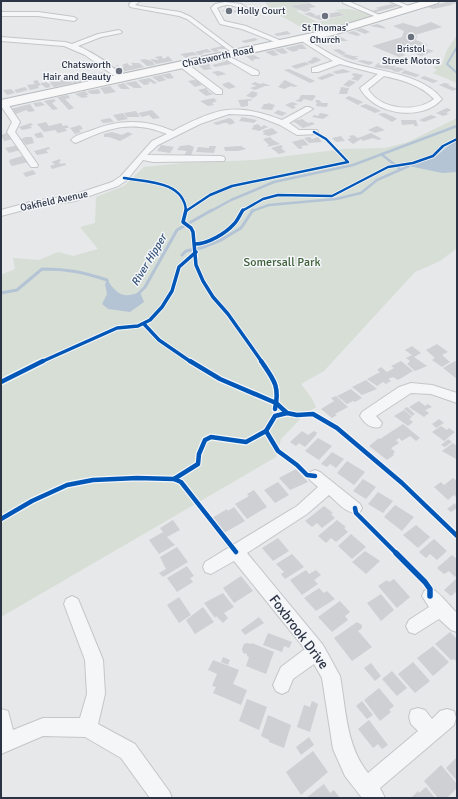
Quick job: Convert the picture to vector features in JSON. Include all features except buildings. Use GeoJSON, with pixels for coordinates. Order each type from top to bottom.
{"type":"FeatureCollection","features":[{"type":"Feature","properties":{"kind":"highway","name":"Chatsworth Road"},"geometry":{"type":"LineString","coordinates":[[2,104],[333,32],[434,1]]}},
{"type":"Feature","properties":{"kind":"street"},"geometry":{"type":"LineString","coordinates":[[137,1],[132,4],[132,6],[172,12],[188,18],[236,53]]}},
{"type":"Feature","properties":{"kind":"street"},"geometry":{"type":"LineString","coordinates":[[392,1],[410,8]]}},
{"type":"Feature","properties":{"kind":"street"},"geometry":{"type":"LineString","coordinates":[[345,2],[380,17]]}},
{"type":"Feature","properties":{"kind":"street"},"geometry":{"type":"LineString","coordinates":[[245,9],[242,5],[235,4],[218,5],[214,8],[222,23],[244,27],[282,43]]}},
{"type":"Feature","properties":{"kind":"street"},"geometry":{"type":"LineString","coordinates":[[1,14],[38,14],[74,19]]}},
{"type":"Feature","properties":{"kind":"street"},"geometry":{"type":"LineString","coordinates":[[73,46],[100,35],[120,32]]}},
{"type":"Feature","properties":{"kind":"street"},"geometry":{"type":"LineString","coordinates":[[1,39],[65,44],[80,48],[101,61],[120,78]]}},
{"type":"Feature","properties":{"kind":"street"},"geometry":{"type":"LineString","coordinates":[[302,39],[340,61],[403,79],[424,87],[435,93],[438,99],[433,105],[420,110],[408,112],[385,105],[369,96],[364,88],[382,74]]}},
{"type":"Feature","properties":{"kind":"street"},"geometry":{"type":"LineString","coordinates":[[224,56],[255,73]]}},
{"type":"Feature","properties":{"kind":"street"},"geometry":{"type":"LineString","coordinates":[[315,70],[340,61]]}},
{"type":"Feature","properties":{"kind":"street"},"geometry":{"type":"LineString","coordinates":[[182,64],[222,96],[228,112]]}},
{"type":"Feature","properties":{"kind":"street"},"geometry":{"type":"LineString","coordinates":[[2,104],[16,122],[11,132],[34,165]]}},
{"type":"Feature","properties":{"kind":"street"},"geometry":{"type":"LineString","coordinates":[[283,123],[309,109]]}},
{"type":"Feature","properties":{"kind":"street","name":"Oakfield Avenue"},"geometry":{"type":"LineString","coordinates":[[1,213],[34,204],[72,199],[115,184],[124,178],[155,143],[172,133],[197,122],[228,112],[251,113],[283,123],[292,134],[314,132]]}},
{"type":"Feature","properties":{"kind":"street"},"geometry":{"type":"LineString","coordinates":[[75,140],[95,130],[125,127],[139,122],[154,125],[172,133]]}},
{"type":"Feature","properties":{"kind":"street"},"geometry":{"type":"LineString","coordinates":[[141,157],[153,159],[221,159]]}},
{"type":"Feature","properties":{"kind":"street"},"geometry":{"type":"LineString","coordinates":[[375,423],[367,416],[404,390],[421,388],[457,398]]}},
{"type":"Feature","properties":{"kind":"street"},"geometry":{"type":"LineString","coordinates":[[315,476],[355,508]]}},
{"type":"Feature","properties":{"kind":"street"},"geometry":{"type":"LineString","coordinates":[[211,567],[302,510],[328,487]]}},
{"type":"Feature","properties":{"kind":"street","name":"Foxbrook Drive"},"geometry":{"type":"LineString","coordinates":[[236,552],[317,651],[331,676],[343,749],[352,769],[370,793],[447,718]]}},
{"type":"Feature","properties":{"kind":"street"},"geometry":{"type":"LineString","coordinates":[[415,626],[435,603],[457,624]]}},
{"type":"Feature","properties":{"kind":"street"},"geometry":{"type":"LineString","coordinates":[[72,604],[94,660],[96,694],[87,728]]}},
{"type":"Feature","properties":{"kind":"street"},"geometry":{"type":"LineString","coordinates":[[282,685],[287,674],[317,651]]}},
{"type":"Feature","properties":{"kind":"street"},"geometry":{"type":"LineString","coordinates":[[418,717],[431,732]]}},
{"type":"Feature","properties":{"kind":"street"},"geometry":{"type":"LineString","coordinates":[[1,718],[4,743],[42,727],[87,728],[128,751],[162,798]]}},
{"type":"Feature","properties":{"kind":"green space"},"geometry":{"type":"Polygon","coordinates":[[[265,1],[318,1],[290,6],[299,10],[296,11],[317,22],[346,15],[335,10],[340,9],[354,10],[373,16],[312,33],[270,10],[265,1]]]}},
{"type":"Feature","properties":{"kind":"green space"},"geometry":{"type":"Polygon","coordinates":[[[457,35],[457,83],[433,73],[437,70],[433,67],[442,65],[447,50],[457,35]]]}},
{"type":"Feature","properties":{"kind":"green space","name":"Somersall Park"},"geometry":{"type":"Polygon","coordinates":[[[457,118],[457,248],[440,261],[415,272],[324,371],[301,384],[311,397],[316,407],[303,416],[281,439],[276,457],[1,617],[1,275],[15,269],[13,258],[39,260],[58,252],[73,256],[98,249],[80,227],[95,223],[96,197],[124,186],[144,167],[183,163],[255,160],[343,149],[385,148],[408,142],[457,118]]]}},
{"type":"Feature","properties":{"kind":"water"},"geometry":{"type":"Polygon","coordinates":[[[457,141],[457,172],[442,173],[409,166],[434,158],[453,142],[457,141]]]}},
{"type":"Feature","properties":{"kind":"water"},"geometry":{"type":"Polygon","coordinates":[[[107,280],[117,292],[121,294],[129,295],[140,292],[144,302],[130,312],[108,309],[102,304],[107,294],[105,284],[107,280]]]}},
{"type":"Feature","properties":{"kind":"waterway","name":"River Hipper"},"geometry":{"type":"LineString","coordinates":[[457,47],[447,64],[457,73]]}},
{"type":"Feature","properties":{"kind":"waterway","name":"River Hipper"},"geometry":{"type":"LineString","coordinates":[[381,154],[457,126]]}},
{"type":"Feature","properties":{"kind":"waterway","name":"River Hipper"},"geometry":{"type":"LineString","coordinates":[[211,211],[231,200],[274,182],[353,165],[381,154]]}},
{"type":"Feature","properties":{"kind":"waterway"},"geometry":{"type":"LineString","coordinates":[[381,154],[399,168]]}},
{"type":"Feature","properties":{"kind":"waterway"},"geometry":{"type":"LineString","coordinates":[[252,211],[269,205],[336,199],[361,193],[377,180],[409,166]]}},
{"type":"Feature","properties":{"kind":"waterway","name":"River Hipper"},"geometry":{"type":"LineString","coordinates":[[137,295],[145,287],[177,230],[212,210]]}},
{"type":"Feature","properties":{"kind":"waterway"},"geometry":{"type":"LineString","coordinates":[[182,255],[186,251],[201,248],[221,240],[241,228],[252,211]]}},
{"type":"Feature","properties":{"kind":"waterway","name":"River Hipper"},"geometry":{"type":"LineString","coordinates":[[1,293],[17,290],[42,269],[67,270],[82,273],[107,280],[108,284]]}},
{"type":"Feature","properties":{"kind":"cycle path"},"geometry":{"type":"LineString","coordinates":[[186,211],[210,195],[232,186],[348,162],[326,139],[314,132]]}},
{"type":"Feature","properties":{"kind":"cycle path"},"geometry":{"type":"LineString","coordinates":[[195,244],[202,244],[219,235],[234,224],[242,211],[263,199],[278,195],[332,196],[388,167],[413,163],[433,156],[443,146],[457,139]]}},
{"type":"Feature","properties":{"kind":"cycle path"},"geometry":{"type":"LineString","coordinates":[[124,178],[152,182],[172,188],[179,193],[184,200],[186,210],[183,222],[191,228],[193,232],[196,265],[203,281],[213,297],[228,314],[272,377],[278,394],[275,409]]}},
{"type":"Feature","properties":{"kind":"cycle path"},"geometry":{"type":"LineString","coordinates":[[1,382],[41,362],[117,328],[141,326],[150,320],[162,307],[172,291],[179,267],[196,252]]}},
{"type":"Feature","properties":{"kind":"cycle path"},"geometry":{"type":"LineString","coordinates":[[144,324],[159,340],[194,364],[220,379],[276,403],[287,413],[297,415],[313,414],[337,428],[402,483],[457,536]]}},
{"type":"Feature","properties":{"kind":"cycle path"},"geometry":{"type":"LineString","coordinates":[[1,519],[32,501],[67,485],[93,480],[137,478],[174,479],[198,464],[199,454],[205,440],[211,437],[246,442],[266,431],[275,416],[287,413]]}},
{"type":"Feature","properties":{"kind":"cycle path"},"geometry":{"type":"LineString","coordinates":[[266,431],[278,451],[297,465],[307,475],[315,476]]}},
{"type":"Feature","properties":{"kind":"cycle path"},"geometry":{"type":"LineString","coordinates":[[174,479],[181,482],[236,552]]}},
{"type":"Feature","properties":{"kind":"cycle path"},"geometry":{"type":"LineString","coordinates":[[355,508],[356,513],[425,582],[430,589],[430,596]]}},
{"type":"Feature","properties":{"kind":"place","name":"Holly Court"},"geometry":{"type":"Point","coordinates":[229,11]}},
{"type":"Feature","properties":{"kind":"place","name":"St Thomas' Church"},"geometry":{"type":"Point","coordinates":[325,16]}},
{"type":"Feature","properties":{"kind":"place","name":"Bristol Street Motors"},"geometry":{"type":"Point","coordinates":[411,37]}},
{"type":"Feature","properties":{"kind":"place","name":"Chatsworth Hair and Beauty"},"geometry":{"type":"Point","coordinates":[119,71]}}]}
